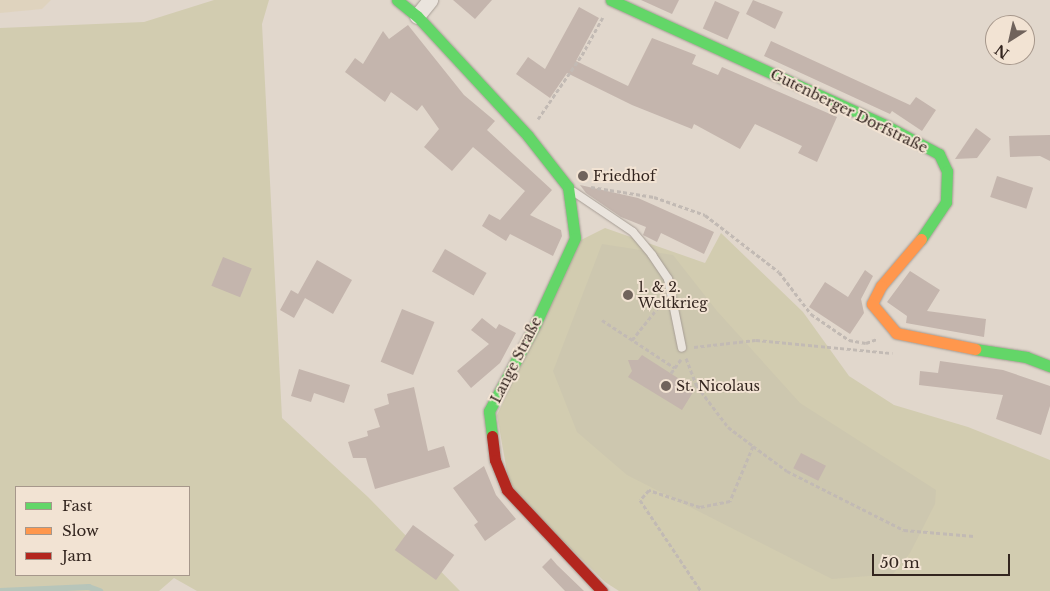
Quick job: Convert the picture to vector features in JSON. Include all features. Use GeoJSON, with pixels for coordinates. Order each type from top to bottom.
{"type":"FeatureCollection","features":[{"type":"Feature","properties":{"kind":"street"},"geometry":{"type":"LineString","coordinates":[[397,0],[417,16],[528,136],[568,186]]}},
{"type":"Feature","properties":{"kind":"street"},"geometry":{"type":"LineString","coordinates":[[417,16],[430,0]]}},
{"type":"Feature","properties":{"kind":"street","name":"Gutenberger Dorfstraße"},"geometry":{"type":"LineString","coordinates":[[611,0],[887,126],[939,154],[947,171],[946,202],[916,246],[881,286],[872,304],[896,333]]}},
{"type":"Feature","properties":{"kind":"street","name":"Lange Straße"},"geometry":{"type":"LineString","coordinates":[[568,186],[575,238],[535,325],[490,411],[495,460],[507,490],[566,556],[602,591]]}},
{"type":"Feature","properties":{"kind":"street"},"geometry":{"type":"LineString","coordinates":[[896,333],[930,342],[1026,357],[1050,366]]}},
{"type":"Feature","properties":{"kind":"lane"},"geometry":{"type":"LineString","coordinates":[[568,186],[633,232],[652,255],[668,279],[682,348]]}},
{"type":"Feature","properties":{"kind":"path"},"geometry":{"type":"LineString","coordinates":[[528,136],[582,55],[611,0]]}},
{"type":"Feature","properties":{"kind":"path"},"geometry":{"type":"LineString","coordinates":[[568,186],[596,187],[654,197],[705,216],[780,272],[811,314],[849,340],[866,342],[896,333]]}},
{"type":"Feature","properties":{"kind":"path"},"geometry":{"type":"LineString","coordinates":[[632,340],[670,292]]}},
{"type":"Feature","properties":{"kind":"path"},"geometry":{"type":"LineString","coordinates":[[602,320],[675,368]]}},
{"type":"Feature","properties":{"kind":"path"},"geometry":{"type":"LineString","coordinates":[[682,348],[756,340],[837,348]]}},
{"type":"Feature","properties":{"kind":"path"},"geometry":{"type":"LineString","coordinates":[[671,373],[685,355],[697,386],[728,427],[787,471],[904,530],[974,536]]}},
{"type":"Feature","properties":{"kind":"path"},"geometry":{"type":"LineString","coordinates":[[701,591],[640,500],[649,490],[700,507],[730,501],[753,446]]}},
{"type":"Feature","properties":{"kind":"shaded area"},"geometry":{"type":"Polygon","coordinates":[[[0,0],[51,0],[42,9],[0,13],[0,0]]]}},
{"type":"Feature","properties":{"kind":"shaded area"},"geometry":{"type":"Polygon","coordinates":[[[214,0],[269,0],[262,24],[282,418],[368,497],[460,591],[197,591],[174,578],[159,591],[0,591],[0,28],[144,22],[214,0]]]}},
{"type":"Feature","properties":{"kind":"shaded area"},"geometry":{"type":"Polygon","coordinates":[[[605,228],[705,263],[721,233],[803,312],[849,376],[894,405],[968,427],[1050,460],[1050,591],[619,591],[605,582],[510,489],[497,415],[579,241],[605,228]]]}},
{"type":"Feature","properties":{"kind":"shaded area"},"geometry":{"type":"Polygon","coordinates":[[[602,244],[673,255],[717,311],[800,403],[936,490],[935,504],[910,553],[893,574],[832,579],[627,475],[577,432],[553,371],[602,244]]]}},
{"type":"Feature","properties":{"kind":"building"},"geometry":{"type":"Polygon","coordinates":[[[453,0],[492,0],[475,19],[453,0]]]}},
{"type":"Feature","properties":{"kind":"building"},"geometry":{"type":"Polygon","coordinates":[[[641,0],[679,0],[672,14],[641,0]]]}},
{"type":"Feature","properties":{"kind":"building"},"geometry":{"type":"Polygon","coordinates":[[[753,0],[783,12],[775,29],[746,14],[753,0]]]}},
{"type":"Feature","properties":{"kind":"building"},"geometry":{"type":"Polygon","coordinates":[[[715,1],[740,12],[727,39],[703,28],[715,1]]]}},
{"type":"Feature","properties":{"kind":"building"},"geometry":{"type":"Polygon","coordinates":[[[579,7],[599,18],[576,61],[628,86],[652,38],[696,55],[692,64],[718,75],[722,67],[837,117],[817,162],[798,153],[802,146],[755,124],[740,149],[694,124],[692,129],[632,105],[567,73],[550,98],[516,74],[528,57],[545,69],[579,7]]]}},
{"type":"Feature","properties":{"kind":"building"},"geometry":{"type":"Polygon","coordinates":[[[408,25],[464,95],[495,121],[487,130],[552,190],[530,215],[561,230],[562,236],[553,256],[510,234],[506,241],[482,226],[489,214],[500,220],[525,191],[473,147],[452,171],[424,147],[439,129],[422,105],[417,111],[391,92],[385,102],[345,72],[355,58],[363,64],[383,31],[389,39],[408,25]]]}},
{"type":"Feature","properties":{"kind":"building"},"geometry":{"type":"Polygon","coordinates":[[[771,41],[910,105],[916,97],[936,110],[922,131],[892,111],[890,114],[764,56],[771,41]]]}},
{"type":"Feature","properties":{"kind":"building"},"geometry":{"type":"Polygon","coordinates":[[[976,128],[991,139],[977,158],[955,159],[976,128]]]}},
{"type":"Feature","properties":{"kind":"building"},"geometry":{"type":"Polygon","coordinates":[[[1050,135],[1050,161],[1040,156],[1010,157],[1009,136],[1050,135]]]}},
{"type":"Feature","properties":{"kind":"building"},"geometry":{"type":"Polygon","coordinates":[[[997,176],[1033,188],[1026,209],[990,197],[997,176]]]}},
{"type":"Feature","properties":{"kind":"building"},"geometry":{"type":"Polygon","coordinates":[[[580,185],[638,198],[714,232],[704,254],[661,233],[657,242],[643,235],[646,227],[621,217],[586,193],[580,185]]]}},
{"type":"Feature","properties":{"kind":"building"},"geometry":{"type":"Polygon","coordinates":[[[445,249],[487,273],[474,296],[432,272],[445,249]]]}},
{"type":"Feature","properties":{"kind":"building"},"geometry":{"type":"Polygon","coordinates":[[[223,257],[252,269],[240,297],[211,286],[223,257]]]}},
{"type":"Feature","properties":{"kind":"building"},"geometry":{"type":"Polygon","coordinates":[[[317,260],[352,280],[333,314],[305,298],[294,318],[280,310],[291,290],[298,294],[317,260]]]}},
{"type":"Feature","properties":{"kind":"building"},"geometry":{"type":"Polygon","coordinates":[[[865,270],[873,276],[861,299],[864,313],[850,334],[809,307],[825,282],[848,297],[865,270]]]}},
{"type":"Feature","properties":{"kind":"building"},"geometry":{"type":"Polygon","coordinates":[[[910,271],[940,290],[927,311],[986,319],[984,337],[906,323],[907,316],[887,302],[910,271]]]}},
{"type":"Feature","properties":{"kind":"building"},"geometry":{"type":"Polygon","coordinates":[[[402,309],[434,322],[413,375],[381,362],[402,309]]]}},
{"type":"Feature","properties":{"kind":"building"},"geometry":{"type":"Polygon","coordinates":[[[482,318],[496,329],[499,324],[516,333],[500,363],[471,388],[457,371],[489,344],[471,330],[482,318]]]}},
{"type":"Feature","properties":{"kind":"building","name":"St. Nicolaus"},"geometry":{"type":"Polygon","coordinates":[[[642,355],[695,389],[682,410],[628,377],[632,371],[628,360],[638,360],[642,355]]]}},
{"type":"Feature","properties":{"kind":"building"},"geometry":{"type":"Polygon","coordinates":[[[940,361],[1003,370],[1050,386],[1050,406],[1041,435],[996,419],[1003,395],[919,385],[920,371],[938,373],[940,361]]]}},
{"type":"Feature","properties":{"kind":"building"},"geometry":{"type":"Polygon","coordinates":[[[299,369],[350,385],[344,403],[314,393],[311,402],[291,396],[299,369]]]}},
{"type":"Feature","properties":{"kind":"building"},"geometry":{"type":"Polygon","coordinates":[[[414,387],[428,451],[444,446],[450,467],[375,489],[366,458],[353,458],[348,442],[368,436],[367,431],[380,427],[374,409],[389,404],[387,394],[414,387]]]}},
{"type":"Feature","properties":{"kind":"building"},"geometry":{"type":"Polygon","coordinates":[[[801,453],[826,466],[818,481],[793,468],[801,453]]]}},
{"type":"Feature","properties":{"kind":"building"},"geometry":{"type":"Polygon","coordinates":[[[484,466],[496,495],[516,519],[485,541],[474,525],[478,522],[453,488],[484,466]]]}},
{"type":"Feature","properties":{"kind":"building"},"geometry":{"type":"Polygon","coordinates":[[[413,525],[454,555],[436,580],[395,550],[413,525]]]}},
{"type":"Feature","properties":{"kind":"building"},"geometry":{"type":"Polygon","coordinates":[[[551,558],[584,591],[565,591],[542,567],[551,558]]]}},
{"type":"Feature","properties":{"kind":"waterway"},"geometry":{"type":"LineString","coordinates":[[0,591],[89,587],[100,591]]}},
{"type":"Feature","properties":{"kind":"traffic: fast"},"geometry":{"type":"LineString","coordinates":[[397,0],[417,16],[528,136],[568,187],[575,238],[535,325],[489,411],[492,436]]}},
{"type":"Feature","properties":{"kind":"traffic: fast"},"geometry":{"type":"LineString","coordinates":[[611,0],[887,126],[939,154],[947,171],[946,202],[921,239]]}},
{"type":"Feature","properties":{"kind":"traffic: fast"},"geometry":{"type":"LineString","coordinates":[[975,349],[1026,357],[1050,366]]}},
{"type":"Feature","properties":{"kind":"traffic: slow"},"geometry":{"type":"LineString","coordinates":[[921,239],[881,286],[872,304],[896,333],[975,349]]}},
{"type":"Feature","properties":{"kind":"traffic: jam"},"geometry":{"type":"LineString","coordinates":[[492,436],[495,460],[507,490],[602,591]]}},
{"type":"Feature","properties":{"kind":"place","name":"Friedhof"},"geometry":{"type":"Point","coordinates":[583,176]}},
{"type":"Feature","properties":{"kind":"place","name":"1. & 2. Weltkrieg"},"geometry":{"type":"Point","coordinates":[628,295]}},
{"type":"Feature","properties":{"kind":"place","name":"St. Nicolaus"},"geometry":{"type":"Point","coordinates":[666,386]}}]}
